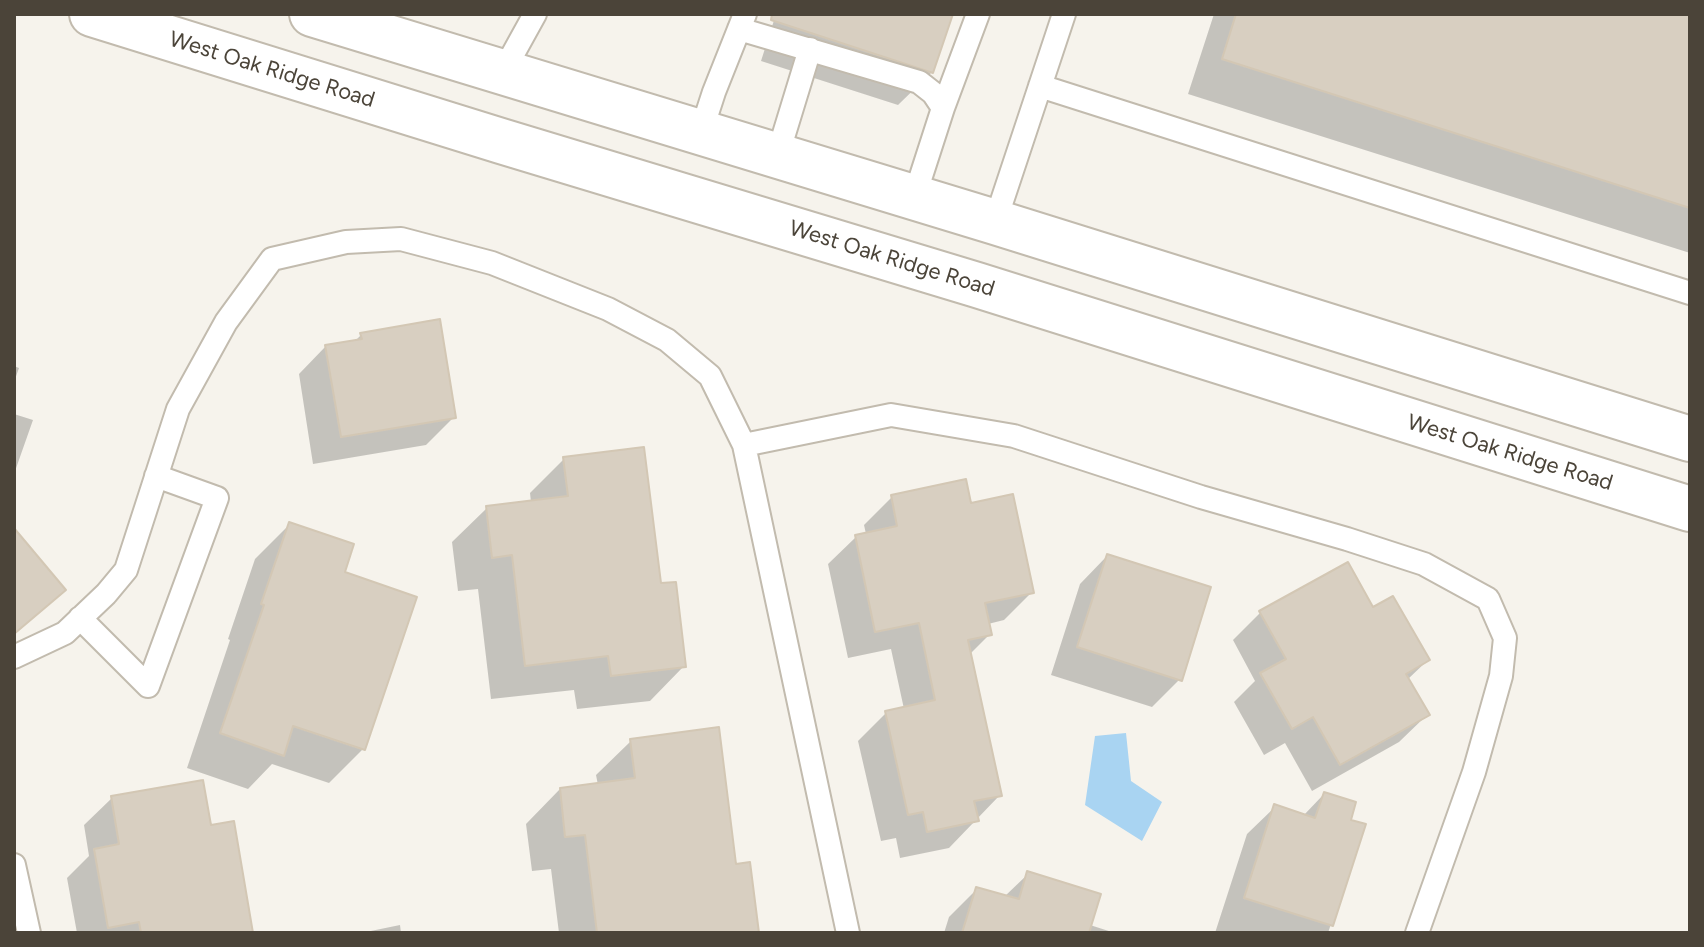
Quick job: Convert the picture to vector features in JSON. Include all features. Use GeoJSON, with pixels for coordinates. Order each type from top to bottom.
{"type":"FeatureCollection","features":[{"type":"Feature","properties":{"kind":"street","name":"West Oak Ridge Road"},"geometry":{"type":"LineString","coordinates":[[92,14],[791,228],[1690,509]]}},
{"type":"Feature","properties":{"kind":"street"},"geometry":{"type":"LineString","coordinates":[[312,14],[1676,434],[1640,493]]}},
{"type":"Feature","properties":{"kind":"street"},"geometry":{"type":"LineString","coordinates":[[791,228],[847,219],[933,245],[977,252],[988,241],[995,222]]}},
{"type":"Feature","properties":{"kind":"lane"},"geometry":{"type":"LineString","coordinates":[[503,72],[535,14]]}},
{"type":"Feature","properties":{"kind":"lane"},"geometry":{"type":"LineString","coordinates":[[914,198],[978,14]]}},
{"type":"Feature","properties":{"kind":"lane"},"geometry":{"type":"LineString","coordinates":[[995,222],[1064,14]]}},
{"type":"Feature","properties":{"kind":"lane"},"geometry":{"type":"LineString","coordinates":[[701,132],[742,22],[810,49],[919,82],[933,93],[943,108]]}},
{"type":"Feature","properties":{"kind":"lane"},"geometry":{"type":"LineString","coordinates":[[777,157],[810,49]]}},
{"type":"Feature","properties":{"kind":"lane"},"geometry":{"type":"LineString","coordinates":[[1040,86],[1690,293]]}},
{"type":"Feature","properties":{"kind":"lane"},"geometry":{"type":"LineString","coordinates":[[14,657],[65,633],[126,570],[178,409],[226,322],[272,259],[346,242],[401,239],[492,263],[620,315],[667,340],[710,376],[744,445],[848,933]]}},
{"type":"Feature","properties":{"kind":"lane"},"geometry":{"type":"LineString","coordinates":[[744,445],[891,415],[1014,436],[1201,497],[1424,564],[1488,599],[1505,638],[1501,676],[1474,772],[1417,933]]}},
{"type":"Feature","properties":{"kind":"lane"},"geometry":{"type":"LineString","coordinates":[[80,618],[148,686],[217,498],[156,476]]}},
{"type":"Feature","properties":{"kind":"lane"},"geometry":{"type":"LineString","coordinates":[[14,865],[29,933]]}},
{"type":"Feature","properties":{"kind":"water"},"geometry":{"type":"Polygon","coordinates":[[[1126,733],[1131,781],[1162,802],[1142,841],[1085,805],[1095,736],[1126,733]]]}},
{"type":"Feature","properties":{"kind":"building"},"geometry":{"type":"Polygon","coordinates":[[[772,14],[953,14],[933,73],[771,20],[772,14]]]}},
{"type":"Feature","properties":{"kind":"building"},"geometry":{"type":"Polygon","coordinates":[[[1236,14],[1690,14],[1690,208],[1222,59],[1236,14]]]}},
{"type":"Feature","properties":{"kind":"building"},"geometry":{"type":"Polygon","coordinates":[[[440,319],[456,418],[341,437],[325,345],[362,339],[360,333],[440,319]]]}},
{"type":"Feature","properties":{"kind":"building"},"geometry":{"type":"Polygon","coordinates":[[[644,447],[661,583],[676,582],[686,667],[611,676],[608,656],[525,666],[512,555],[492,558],[486,506],[568,496],[563,457],[644,447]]]}},
{"type":"Feature","properties":{"kind":"building"},"geometry":{"type":"Polygon","coordinates":[[[966,479],[971,503],[1013,494],[1034,593],[985,603],[992,635],[968,640],[1002,796],[974,801],[979,821],[927,832],[923,812],[908,815],[885,711],[935,700],[919,623],[875,632],[855,535],[897,526],[891,495],[966,479]]]}},
{"type":"Feature","properties":{"kind":"building"},"geometry":{"type":"Polygon","coordinates":[[[289,522],[354,544],[345,572],[417,597],[365,750],[293,726],[284,756],[220,733],[289,522]]]}},
{"type":"Feature","properties":{"kind":"building"},"geometry":{"type":"Polygon","coordinates":[[[14,528],[66,590],[14,634],[14,528]]]}},
{"type":"Feature","properties":{"kind":"building"},"geometry":{"type":"Polygon","coordinates":[[[1107,554],[1211,587],[1182,681],[1077,647],[1107,554]]]}},
{"type":"Feature","properties":{"kind":"building"},"geometry":{"type":"Polygon","coordinates":[[[1348,562],[1373,607],[1393,596],[1430,660],[1406,674],[1430,715],[1340,765],[1313,717],[1292,729],[1260,673],[1286,659],[1259,611],[1348,562]]]}},
{"type":"Feature","properties":{"kind":"building"},"geometry":{"type":"Polygon","coordinates":[[[719,727],[736,864],[750,862],[759,933],[597,933],[585,835],[565,837],[560,788],[635,778],[630,739],[719,727]]]}},
{"type":"Feature","properties":{"kind":"building"},"geometry":{"type":"Polygon","coordinates":[[[203,780],[211,825],[234,821],[253,933],[141,933],[139,922],[108,928],[94,849],[119,844],[111,796],[203,780]]]}},
{"type":"Feature","properties":{"kind":"building"},"geometry":{"type":"Polygon","coordinates":[[[1324,792],[1356,802],[1351,820],[1366,824],[1333,926],[1244,898],[1274,804],[1315,818],[1324,792]]]}},
{"type":"Feature","properties":{"kind":"building"},"geometry":{"type":"Polygon","coordinates":[[[1027,871],[1101,894],[1089,933],[962,933],[976,887],[1019,899],[1027,871]]]}}]}
